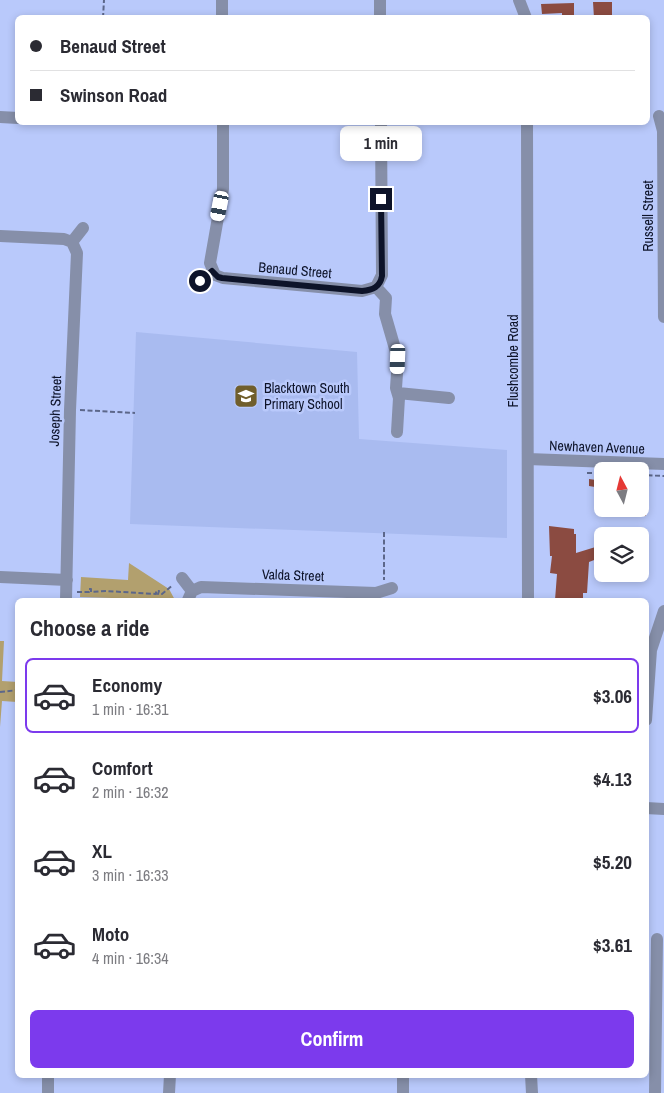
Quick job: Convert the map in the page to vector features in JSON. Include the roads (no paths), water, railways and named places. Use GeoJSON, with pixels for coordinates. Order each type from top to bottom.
{"type":"FeatureCollection","features":[{"type":"Feature","properties":{"kind":"street"},"geometry":{"type":"LineString","coordinates":[[222,0],[222,15]]}},
{"type":"Feature","properties":{"kind":"street"},"geometry":{"type":"LineString","coordinates":[[380,0],[380,15]]}},
{"type":"Feature","properties":{"kind":"street"},"geometry":{"type":"LineString","coordinates":[[519,0],[525,15]]}},
{"type":"Feature","properties":{"kind":"street"},"geometry":{"type":"LineString","coordinates":[[526,15],[529,0]]}},
{"type":"Feature","properties":{"kind":"street","name":"Russell Street"},"geometry":{"type":"LineString","coordinates":[[657,116],[664,131],[664,317]]}},
{"type":"Feature","properties":{"kind":"street"},"geometry":{"type":"LineString","coordinates":[[0,117],[15,118]]}},
{"type":"Feature","properties":{"kind":"street"},"geometry":{"type":"LineString","coordinates":[[200,281],[212,271],[210,259],[224,182],[223,125]]}},
{"type":"Feature","properties":{"kind":"street"},"geometry":{"type":"LineString","coordinates":[[380,125],[382,276],[376,288],[386,298],[385,314],[398,359],[396,388],[399,398],[397,432]]}},
{"type":"Feature","properties":{"kind":"street","name":"Flushcombe Road"},"geometry":{"type":"LineString","coordinates":[[527,125],[528,598]]}},
{"type":"Feature","properties":{"kind":"street"},"geometry":{"type":"LineString","coordinates":[[0,236],[64,239],[72,242],[83,228]]}},
{"type":"Feature","properties":{"kind":"street","name":"Joseph Street"},"geometry":{"type":"LineString","coordinates":[[68,591],[70,410],[77,253],[72,242]]}},
{"type":"Feature","properties":{"kind":"street","name":"Benaud Street"},"geometry":{"type":"LineString","coordinates":[[212,271],[222,278],[362,291],[376,288]]}},
{"type":"Feature","properties":{"kind":"street"},"geometry":{"type":"LineString","coordinates":[[398,393],[449,398]]}},
{"type":"Feature","properties":{"kind":"street","name":"Newhaven Avenue"},"geometry":{"type":"LineString","coordinates":[[528,459],[664,464]]}},
{"type":"Feature","properties":{"kind":"street"},"geometry":{"type":"LineString","coordinates":[[0,577],[68,591]]}},
{"type":"Feature","properties":{"kind":"street","name":"Valda Street"},"geometry":{"type":"LineString","coordinates":[[182,578],[190,596],[201,587],[310,595],[376,593],[389,589]]}},
{"type":"Feature","properties":{"kind":"street"},"geometry":{"type":"LineString","coordinates":[[649,678],[651,650],[664,611]]}},
{"type":"Feature","properties":{"kind":"street"},"geometry":{"type":"LineString","coordinates":[[649,808],[664,809]]}},
{"type":"Feature","properties":{"kind":"street"},"geometry":{"type":"LineString","coordinates":[[655,1093],[656,939]]}},
{"type":"Feature","properties":{"kind":"street"},"geometry":{"type":"LineString","coordinates":[[48,1078],[48,1093]]}},
{"type":"Feature","properties":{"kind":"street"},"geometry":{"type":"LineString","coordinates":[[169,1093],[170,1078]]}},
{"type":"Feature","properties":{"kind":"street"},"geometry":{"type":"LineString","coordinates":[[404,1078],[404,1093]]}},
{"type":"Feature","properties":{"kind":"street"},"geometry":{"type":"LineString","coordinates":[[531,1078],[532,1093]]}},
{"type":"Feature","properties":{"kind":"place","name":"Blacktown South Primary School"},"geometry":{"type":"Point","coordinates":[246,396]}}]}
